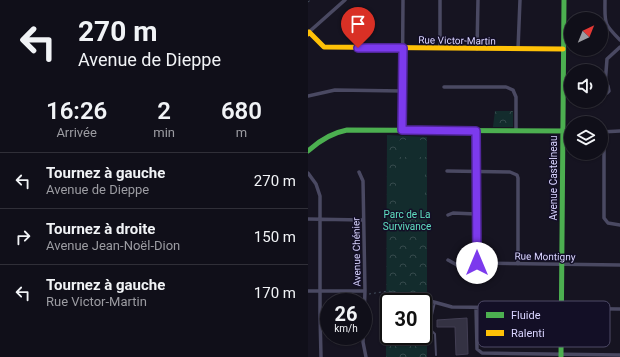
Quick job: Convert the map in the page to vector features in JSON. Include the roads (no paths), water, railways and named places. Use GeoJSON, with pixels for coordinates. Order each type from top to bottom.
{"type":"FeatureCollection","features":[{"type":"Feature","properties":{"kind":"street"},"geometry":{"type":"LineString","coordinates":[[309,33],[345,0]]}},
{"type":"Feature","properties":{"kind":"street"},"geometry":{"type":"LineString","coordinates":[[402,130],[403,0]]}},
{"type":"Feature","properties":{"kind":"street"},"geometry":{"type":"LineString","coordinates":[[440,0],[440,48]]}},
{"type":"Feature","properties":{"kind":"street"},"geometry":{"type":"LineString","coordinates":[[477,49],[478,0]]}},
{"type":"Feature","properties":{"kind":"street"},"geometry":{"type":"LineString","coordinates":[[518,49],[520,0]]}},
{"type":"Feature","properties":{"kind":"street","name":"Avenue Castelneau"},"geometry":{"type":"LineString","coordinates":[[561,301],[564,0]]}},
{"type":"Feature","properties":{"kind":"street"},"geometry":{"type":"LineString","coordinates":[[605,0],[606,25],[620,40]]}},
{"type":"Feature","properties":{"kind":"street","name":"Rue Victor-Martin"},"geometry":{"type":"LineString","coordinates":[[309,33],[324,47],[563,49]]}},
{"type":"Feature","properties":{"kind":"street"},"geometry":{"type":"LineString","coordinates":[[606,64],[607,59],[620,47]]}},
{"type":"Feature","properties":{"kind":"street"},"geometry":{"type":"LineString","coordinates":[[444,87],[506,87],[513,90],[516,97],[516,131]]}},
{"type":"Feature","properties":{"kind":"street"},"geometry":{"type":"LineString","coordinates":[[308,96],[335,90],[402,91]]}},
{"type":"Feature","properties":{"kind":"street"},"geometry":{"type":"LineString","coordinates":[[308,151],[319,140],[336,131],[347,130],[562,131]]}},
{"type":"Feature","properties":{"kind":"street"},"geometry":{"type":"LineString","coordinates":[[476,131],[477,263]]}},
{"type":"Feature","properties":{"kind":"street"},"geometry":{"type":"LineString","coordinates":[[608,132],[620,131]]}},
{"type":"Feature","properties":{"kind":"street"},"geometry":{"type":"LineString","coordinates":[[603,160],[604,218],[608,223],[620,224]]}},
{"type":"Feature","properties":{"kind":"street","name":"Avenue Chénier"},"geometry":{"type":"LineString","coordinates":[[359,172],[363,181],[365,291],[364,342],[366,357]]}},
{"type":"Feature","properties":{"kind":"street"},"geometry":{"type":"LineString","coordinates":[[447,172],[510,172],[517,175],[518,264]]}},
{"type":"Feature","properties":{"kind":"street"},"geometry":{"type":"LineString","coordinates":[[308,173],[320,192],[321,357]]}},
{"type":"Feature","properties":{"kind":"street"},"geometry":{"type":"LineString","coordinates":[[448,215],[453,213],[476,214]]}},
{"type":"Feature","properties":{"kind":"street"},"geometry":{"type":"LineString","coordinates":[[308,219],[363,220]]}},
{"type":"Feature","properties":{"kind":"street","name":"Rue Montigny"},"geometry":{"type":"LineString","coordinates":[[448,260],[457,265],[477,263],[620,265]]}},
{"type":"Feature","properties":{"kind":"street"},"geometry":{"type":"LineString","coordinates":[[308,291],[365,291]]}},
{"type":"Feature","properties":{"kind":"street"},"geometry":{"type":"LineString","coordinates":[[432,301],[452,307],[476,308],[477,349],[482,353],[515,355],[620,355]]}},
{"type":"Feature","properties":{"kind":"lane"},"geometry":{"type":"LineString","coordinates":[[435,302],[432,315],[432,331],[435,334],[436,355]]}},
{"type":"Feature","properties":{"kind":"park label","name":"Parc de La Survivance"},"geometry":{"type":"Point","coordinates":[407,220]}}]}
